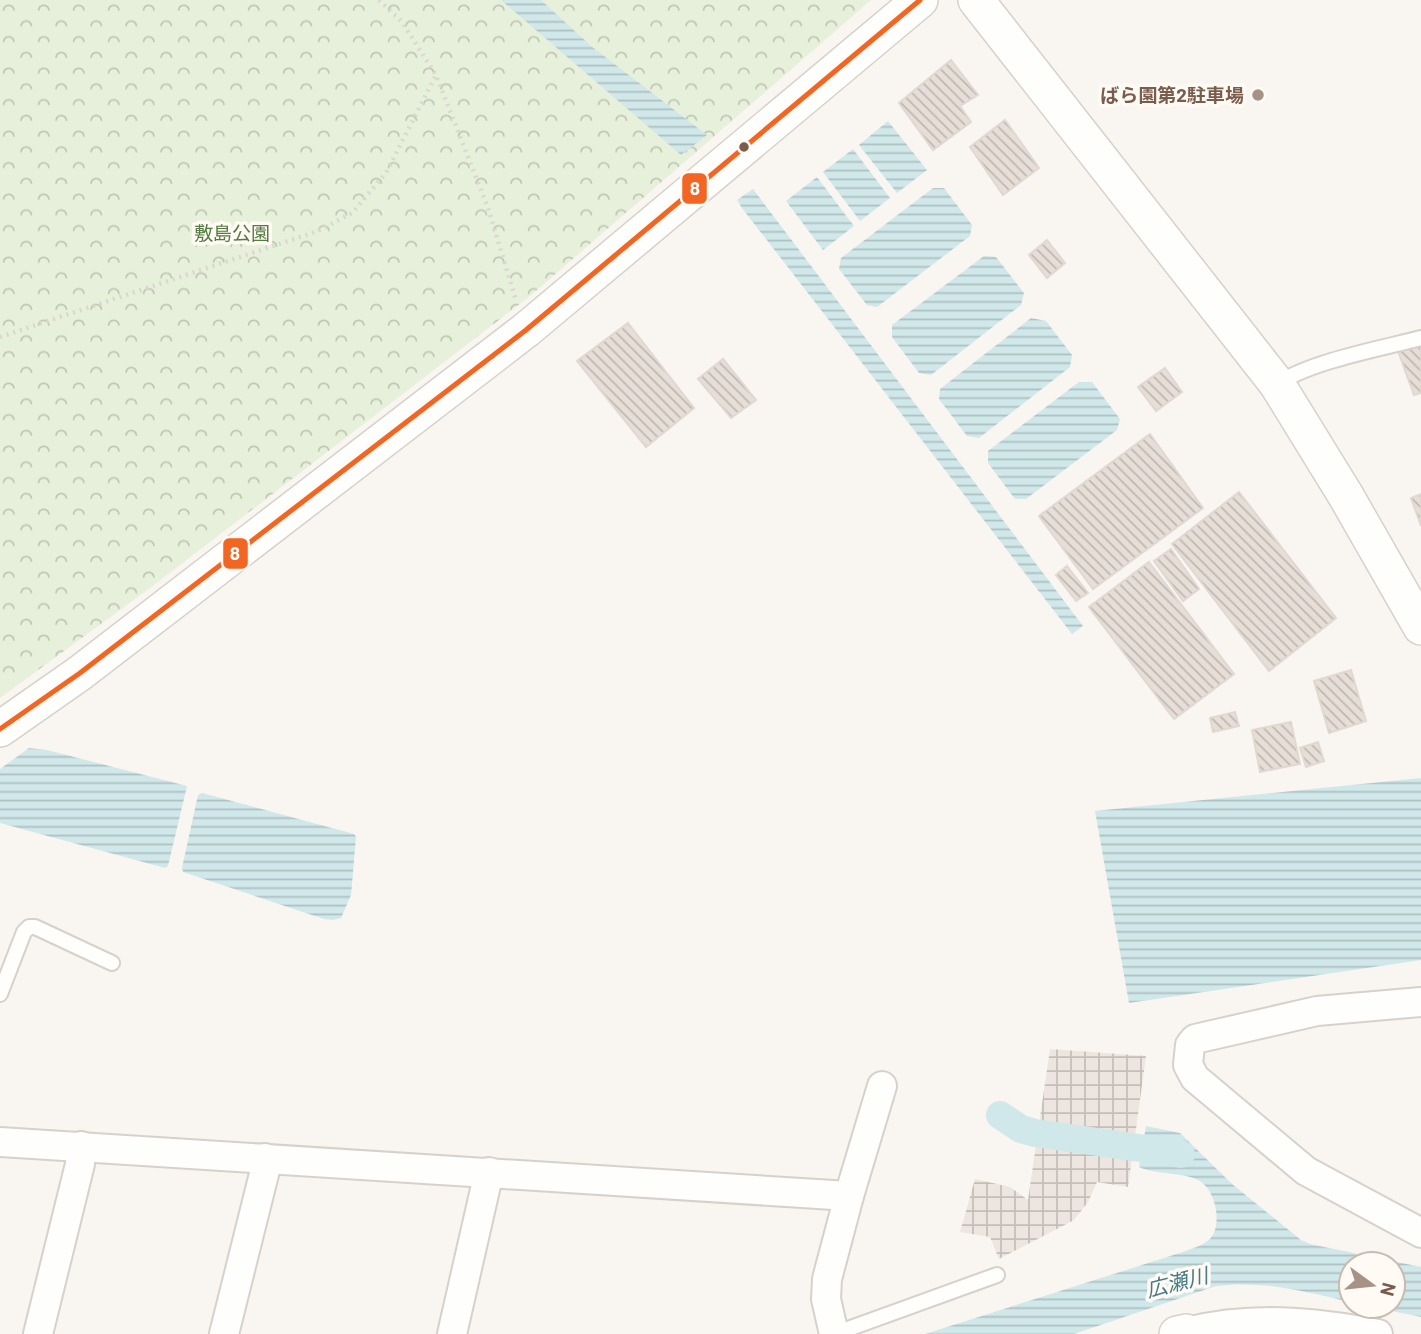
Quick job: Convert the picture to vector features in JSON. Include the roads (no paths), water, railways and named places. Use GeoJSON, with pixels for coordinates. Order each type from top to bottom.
{"type":"FeatureCollection","features":[{"type":"Feature","properties":{"kind":"street"},"geometry":{"type":"LineString","coordinates":[[0,729],[80,673],[526,330],[920,0]]}},
{"type":"Feature","properties":{"kind":"street"},"geometry":{"type":"LineString","coordinates":[[976,0],[1277,384],[1418,613]]}},
{"type":"Feature","properties":{"kind":"street"},"geometry":{"type":"LineString","coordinates":[[1421,1002],[1317,1011],[1195,1039],[1190,1045],[1188,1065],[1195,1078],[1306,1171],[1421,1233]]}},
{"type":"Feature","properties":{"kind":"street"},"geometry":{"type":"LineString","coordinates":[[834,1334],[826,1299],[827,1279],[882,1086]]}},
{"type":"Feature","properties":{"kind":"street"},"geometry":{"type":"LineString","coordinates":[[0,1142],[849,1196]]}},
{"type":"Feature","properties":{"kind":"street"},"geometry":{"type":"LineString","coordinates":[[38,1334],[80,1164],[81,1146]]}},
{"type":"Feature","properties":{"kind":"street"},"geometry":{"type":"LineString","coordinates":[[224,1334],[265,1170],[265,1158]]}},
{"type":"Feature","properties":{"kind":"street"},"geometry":{"type":"LineString","coordinates":[[453,1334],[489,1172]]}},
{"type":"Feature","properties":{"kind":"street"},"geometry":{"type":"LineString","coordinates":[[1181,1333],[1299,1321],[1331,1324],[1378,1334]]}},
{"type":"Feature","properties":{"kind":"lane"},"geometry":{"type":"LineString","coordinates":[[1277,384],[1314,367],[1421,338]]}},
{"type":"Feature","properties":{"kind":"lane"},"geometry":{"type":"LineString","coordinates":[[0,995],[24,932],[29,927],[112,963]]}},
{"type":"Feature","properties":{"kind":"lane"},"geometry":{"type":"LineString","coordinates":[[834,1334],[997,1275]]}},
{"type":"Feature","properties":{"kind":"water"},"geometry":{"type":"Polygon","coordinates":[[[501,0],[541,0],[591,46],[707,135],[681,155],[501,0]]]}},
{"type":"Feature","properties":{"kind":"water"},"geometry":{"type":"Polygon","coordinates":[[[888,121],[927,170],[897,193],[859,145],[888,121]]]}},
{"type":"Feature","properties":{"kind":"water"},"geometry":{"type":"Polygon","coordinates":[[[853,149],[890,198],[860,221],[823,172],[853,149]]]}},
{"type":"Feature","properties":{"kind":"water"},"geometry":{"type":"Polygon","coordinates":[[[817,177],[854,226],[823,250],[786,201],[817,177]]]}},
{"type":"Feature","properties":{"kind":"water"},"geometry":{"type":"Polygon","coordinates":[[[933,188],[944,188],[972,225],[970,236],[877,307],[867,305],[839,269],[841,258],[933,188]]]}},
{"type":"Feature","properties":{"kind":"water"},"geometry":{"type":"Polygon","coordinates":[[[753,189],[1083,626],[1072,634],[742,208],[737,200],[753,189]]]}},
{"type":"Feature","properties":{"kind":"water"},"geometry":{"type":"Polygon","coordinates":[[[984,256],[996,257],[1024,293],[1021,305],[931,375],[919,373],[892,337],[892,325],[984,256]]]}},
{"type":"Feature","properties":{"kind":"water"},"geometry":{"type":"Polygon","coordinates":[[[1031,318],[1046,321],[1072,355],[1070,367],[979,438],[967,436],[939,399],[940,389],[1031,318]]]}},
{"type":"Feature","properties":{"kind":"water"},"geometry":{"type":"Polygon","coordinates":[[[1079,382],[1092,382],[1120,419],[1117,430],[1026,499],[1015,499],[988,463],[988,451],[1079,382]]]}},
{"type":"Feature","properties":{"kind":"water"},"geometry":{"type":"Polygon","coordinates":[[[29,748],[47,750],[187,786],[168,866],[165,868],[0,823],[0,769],[29,748]]]}},
{"type":"Feature","properties":{"kind":"water"},"geometry":{"type":"Polygon","coordinates":[[[1421,778],[1421,960],[1129,1003],[1095,811],[1421,778]]]}},
{"type":"Feature","properties":{"kind":"water"},"geometry":{"type":"Polygon","coordinates":[[[202,793],[354,834],[356,837],[351,895],[341,918],[324,919],[183,872],[198,795],[202,793]]]}},
{"type":"Feature","properties":{"kind":"water","name":"広瀬川"},"geometry":{"type":"Polygon","coordinates":[[[1146,1126],[1180,1133],[1232,1184],[1301,1240],[1339,1250],[1337,1299],[1284,1288],[1216,1286],[1074,1334],[925,1334],[1186,1251],[1210,1239],[1216,1225],[1216,1208],[1204,1185],[1192,1177],[1139,1167],[1146,1126]]]}},
{"type":"Feature","properties":{"kind":"water"},"geometry":{"type":"Polygon","coordinates":[[[1407,1264],[1421,1267],[1421,1317],[1407,1314],[1407,1264]]]}},
{"type":"Feature","properties":{"kind":"waterway"},"geometry":{"type":"LineString","coordinates":[[1000,1115],[1021,1129],[1035,1133],[1181,1154]]}},
{"type":"Feature","properties":{"kind":"place","name":"ばら園第2駐車場"},"geometry":{"type":"Point","coordinates":[1258,95]}},
{"type":"Feature","properties":{"kind":"park label","name":"敷島公園"},"geometry":{"type":"Point","coordinates":[232,233]}}]}
